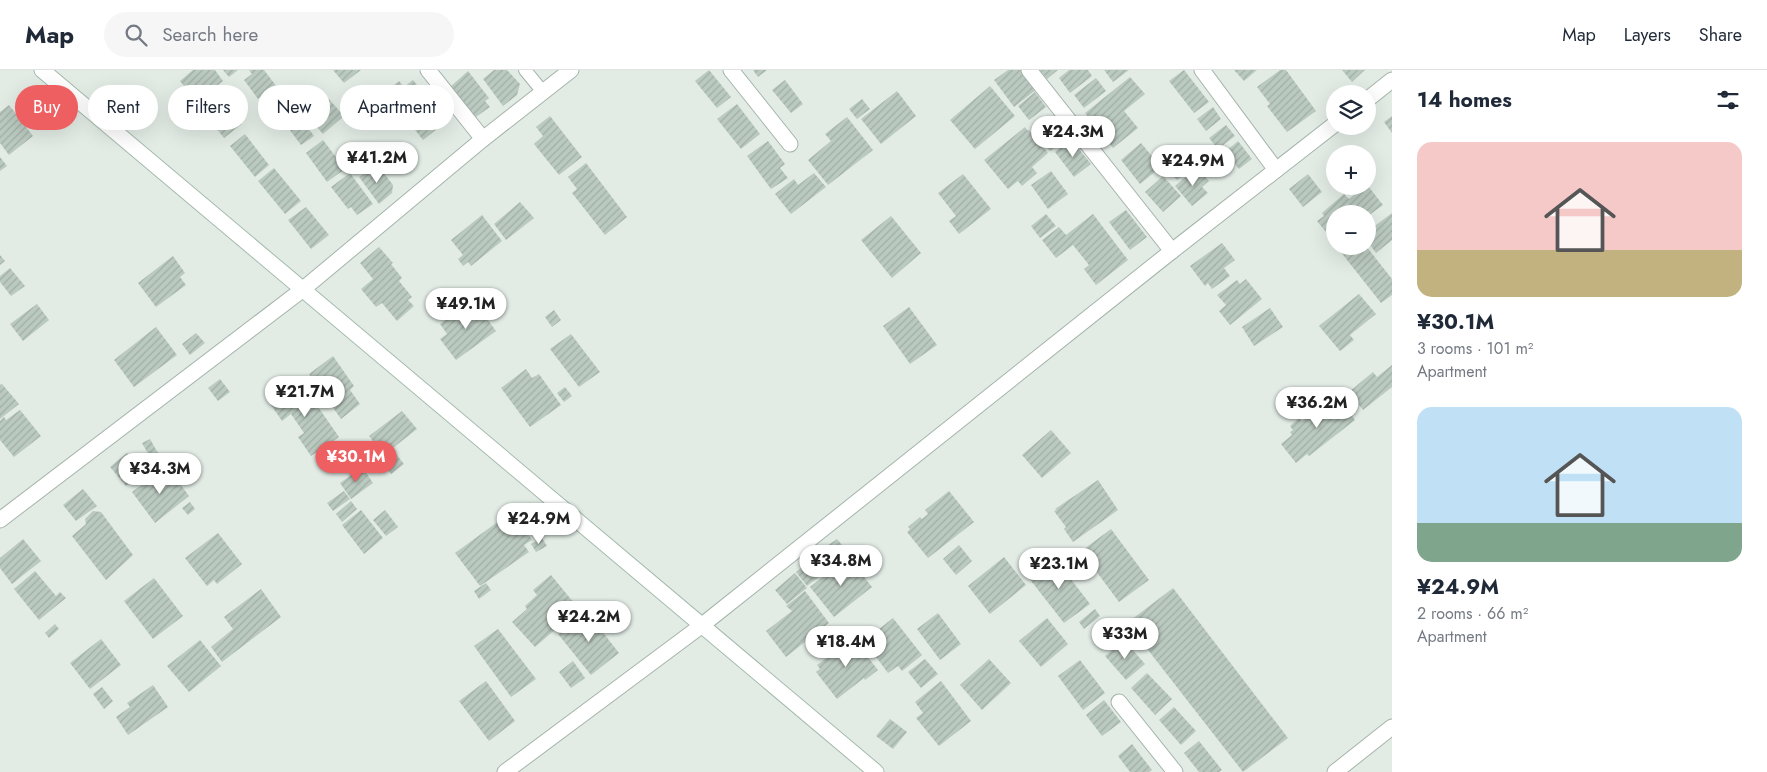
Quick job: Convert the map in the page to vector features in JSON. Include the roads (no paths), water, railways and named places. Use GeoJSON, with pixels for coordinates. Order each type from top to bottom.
{"type":"FeatureCollection","features":[{"type":"Feature","properties":{"kind":"street"},"geometry":{"type":"LineString","coordinates":[[42,70],[876,772]]}},
{"type":"Feature","properties":{"kind":"street"},"geometry":{"type":"LineString","coordinates":[[428,70],[483,139]]}},
{"type":"Feature","properties":{"kind":"street"},"geometry":{"type":"LineString","coordinates":[[0,520],[302,290],[483,139],[571,70]]}},
{"type":"Feature","properties":{"kind":"street"},"geometry":{"type":"LineString","coordinates":[[731,70],[790,144]]}},
{"type":"Feature","properties":{"kind":"street"},"geometry":{"type":"LineString","coordinates":[[1029,70],[1172,251]]}},
{"type":"Feature","properties":{"kind":"street"},"geometry":{"type":"LineString","coordinates":[[1202,70],[1276,170]]}},
{"type":"Feature","properties":{"kind":"street"},"geometry":{"type":"LineString","coordinates":[[1376,93],[1392,80]]}},
{"type":"Feature","properties":{"kind":"street"},"geometry":{"type":"LineString","coordinates":[[505,772],[701,626],[1172,251],[1326,131]]}},
{"type":"Feature","properties":{"kind":"street"},"geometry":{"type":"LineString","coordinates":[[1119,702],[1175,772]]}},
{"type":"Feature","properties":{"kind":"street"},"geometry":{"type":"LineString","coordinates":[[1335,772],[1392,727]]}},
{"type":"Feature","properties":{"kind":"lane"},"geometry":{"type":"LineString","coordinates":[[525,70],[543,92]]}}]}
